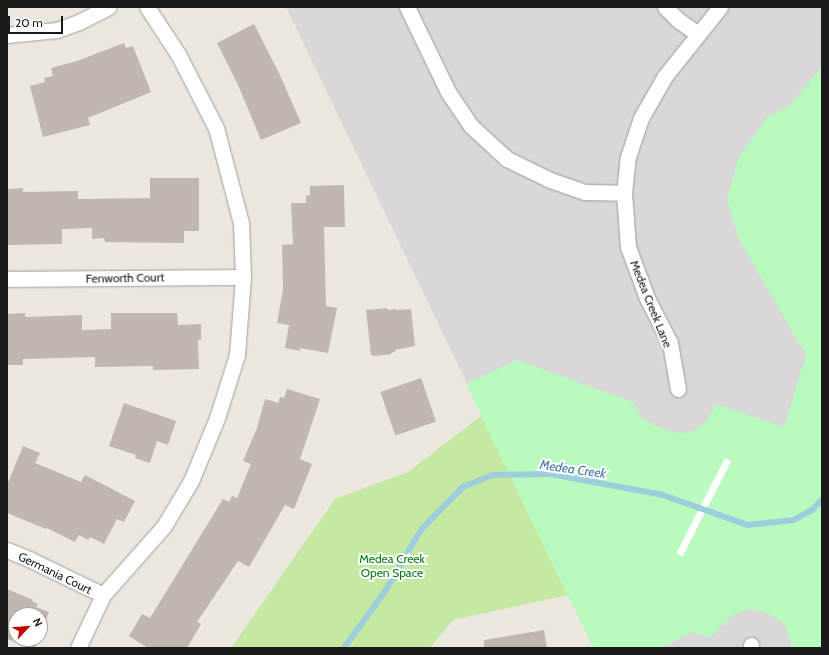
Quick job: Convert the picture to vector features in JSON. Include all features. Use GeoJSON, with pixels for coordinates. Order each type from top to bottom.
{"type":"FeatureCollection","features":[{"type":"Feature","properties":{"kind":"street"},"geometry":{"type":"LineString","coordinates":[[7,35],[57,30],[79,22],[108,7]]}},
{"type":"Feature","properties":{"kind":"street"},"geometry":{"type":"LineString","coordinates":[[78,648],[103,595],[164,526],[191,481],[217,418],[237,356],[243,277],[241,223],[216,128],[178,54],[147,7]]}},
{"type":"Feature","properties":{"kind":"street"},"geometry":{"type":"LineString","coordinates":[[406,7],[448,92],[471,126],[507,159],[550,180],[585,192],[624,193]]}},
{"type":"Feature","properties":{"kind":"street"},"geometry":{"type":"LineString","coordinates":[[665,7],[678,20],[698,34]]}},
{"type":"Feature","properties":{"kind":"street","name":"Medea Creek Lane"},"geometry":{"type":"LineString","coordinates":[[678,389],[670,343],[647,298],[628,247],[624,193],[628,157],[641,118],[665,76],[720,7]]}},
{"type":"Feature","properties":{"kind":"street","name":"Fenworth Court"},"geometry":{"type":"LineString","coordinates":[[7,279],[243,277]]}},
{"type":"Feature","properties":{"kind":"street","name":"Germania Court"},"geometry":{"type":"LineString","coordinates":[[7,550],[103,595]]}},
{"type":"Feature","properties":{"kind":"shaded area"},"geometry":{"type":"Polygon","coordinates":[[[286,7],[822,7],[822,648],[594,648],[286,7]]]}},
{"type":"Feature","properties":{"kind":"green space"},"geometry":{"type":"Polygon","coordinates":[[[822,67],[822,648],[791,648],[785,625],[775,617],[761,611],[745,610],[732,616],[709,638],[693,632],[661,648],[593,648],[466,384],[517,360],[633,402],[642,418],[656,426],[677,433],[692,432],[707,421],[716,404],[784,427],[806,355],[738,238],[727,198],[739,157],[767,117],[789,106],[822,67]]]}},
{"type":"Feature","properties":{"kind":"green space","name":"Medea Creek Open Space"},"geometry":{"type":"Polygon","coordinates":[[[481,416],[568,595],[453,620],[430,648],[231,648],[335,499],[408,472],[481,416]]]}},
{"type":"Feature","properties":{"kind":"pier"},"geometry":{"type":"Polygon","coordinates":[[[725,458],[731,461],[683,557],[676,553],[725,458]]]}},
{"type":"Feature","properties":{"kind":"building"},"geometry":{"type":"Polygon","coordinates":[[[254,24],[279,73],[301,123],[261,140],[238,85],[217,43],[254,24]]]}},
{"type":"Feature","properties":{"kind":"building"},"geometry":{"type":"Polygon","coordinates":[[[124,43],[126,48],[133,46],[151,92],[88,118],[90,125],[43,137],[30,86],[45,82],[44,78],[53,76],[51,68],[77,61],[124,43]]]}},
{"type":"Feature","properties":{"kind":"building"},"geometry":{"type":"Polygon","coordinates":[[[150,178],[199,178],[199,231],[184,231],[184,243],[105,242],[104,238],[92,239],[92,228],[62,229],[62,244],[7,245],[7,189],[23,188],[23,192],[78,191],[78,199],[150,198],[150,178]]]}},
{"type":"Feature","properties":{"kind":"building"},"geometry":{"type":"Polygon","coordinates":[[[344,185],[345,227],[324,227],[326,306],[337,308],[328,353],[300,348],[300,351],[285,348],[289,325],[277,323],[283,289],[282,245],[293,244],[291,203],[306,203],[306,196],[310,195],[310,186],[344,185]]]}},
{"type":"Feature","properties":{"kind":"building"},"geometry":{"type":"Polygon","coordinates":[[[387,308],[387,310],[411,309],[415,346],[395,350],[395,352],[391,353],[392,354],[371,355],[366,310],[387,308]]]}},
{"type":"Feature","properties":{"kind":"building"},"geometry":{"type":"Polygon","coordinates":[[[25,313],[25,317],[82,315],[82,330],[111,329],[111,313],[177,313],[178,325],[201,324],[201,340],[198,340],[199,369],[153,370],[153,366],[95,367],[95,357],[23,359],[23,365],[7,365],[7,314],[25,313]]]}},
{"type":"Feature","properties":{"kind":"building"},"geometry":{"type":"Polygon","coordinates":[[[421,378],[436,421],[395,435],[380,392],[421,378]]]}},
{"type":"Feature","properties":{"kind":"building"},"geometry":{"type":"Polygon","coordinates":[[[287,389],[320,399],[300,459],[312,464],[294,509],[285,505],[249,567],[238,561],[197,622],[201,624],[187,648],[148,648],[129,636],[142,614],[150,618],[223,499],[229,502],[232,496],[237,498],[251,464],[243,461],[257,428],[265,399],[278,403],[280,397],[284,398],[287,389]]]}},
{"type":"Feature","properties":{"kind":"building"},"geometry":{"type":"Polygon","coordinates":[[[124,403],[176,421],[168,445],[157,441],[150,463],[135,458],[136,455],[109,446],[124,403]]]}},
{"type":"Feature","properties":{"kind":"building"},"geometry":{"type":"Polygon","coordinates":[[[23,446],[40,453],[35,463],[81,482],[85,475],[135,501],[124,522],[117,519],[104,544],[90,537],[88,540],[79,535],[75,542],[47,528],[46,529],[7,513],[7,485],[23,446]]]}},
{"type":"Feature","properties":{"kind":"building"},"geometry":{"type":"Polygon","coordinates":[[[7,589],[33,600],[32,601],[38,604],[36,607],[8,607],[7,639],[7,589]]]}},
{"type":"Feature","properties":{"kind":"building"},"geometry":{"type":"Polygon","coordinates":[[[544,630],[547,648],[484,648],[484,640],[544,630]]]}},
{"type":"Feature","properties":{"kind":"waterway","name":"Medea Creek"},"geometry":{"type":"LineString","coordinates":[[344,648],[384,593],[421,530],[463,487],[493,475],[551,474],[663,495],[748,525],[794,520],[812,510],[822,500]]}}]}
